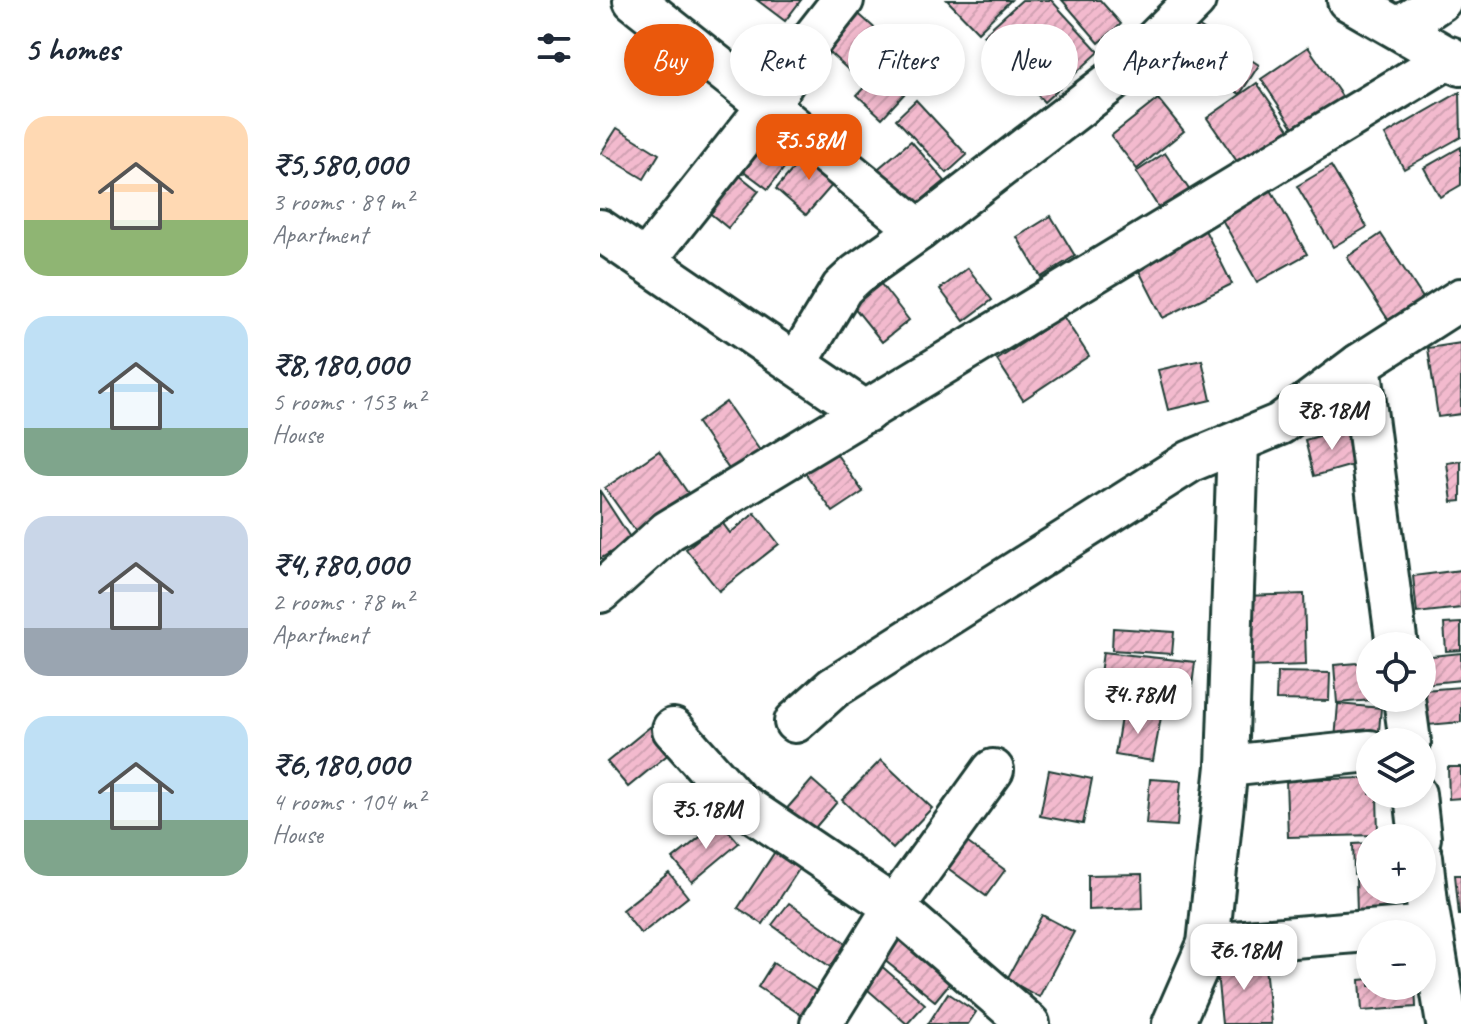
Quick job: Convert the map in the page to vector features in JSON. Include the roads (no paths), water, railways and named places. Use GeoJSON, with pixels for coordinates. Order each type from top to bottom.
{"type":"FeatureCollection","features":[{"type":"Feature","properties":{"kind":"street"},"geometry":{"type":"LineString","coordinates":[[634,0],[919,230]]}},
{"type":"Feature","properties":{"kind":"street"},"geometry":{"type":"LineString","coordinates":[[645,261],[768,106],[806,47],[843,0]]}},
{"type":"Feature","properties":{"kind":"street"},"geometry":{"type":"LineString","coordinates":[[796,364],[842,288],[1119,76],[1195,0]]}},
{"type":"Feature","properties":{"kind":"street"},"geometry":{"type":"LineString","coordinates":[[600,592],[668,531],[1456,61],[1348,0]]}},
{"type":"Feature","properties":{"kind":"street"},"geometry":{"type":"LineString","coordinates":[[1399,28],[1441,0]]}},
{"type":"Feature","properties":{"kind":"street"},"geometry":{"type":"LineString","coordinates":[[600,230],[866,412]]}},
{"type":"Feature","properties":{"kind":"street"},"geometry":{"type":"LineString","coordinates":[[795,722],[833,688],[1191,461],[1280,424],[1360,364],[1461,299]]}},
{"type":"Feature","properties":{"kind":"street"},"geometry":{"type":"LineString","coordinates":[[1360,364],[1395,632]]}},
{"type":"Feature","properties":{"kind":"street"},"geometry":{"type":"LineString","coordinates":[[1173,1024],[1208,944],[1227,766],[1238,443]]}},
{"type":"Feature","properties":{"kind":"street"},"geometry":{"type":"LineString","coordinates":[[673,729],[737,801],[894,907],[1029,1024]]}},
{"type":"Feature","properties":{"kind":"street"},"geometry":{"type":"LineString","coordinates":[[1227,766],[1356,752]]}},
{"type":"Feature","properties":{"kind":"street"},"geometry":{"type":"LineString","coordinates":[[821,1024],[894,907],[993,770]]}},
{"type":"Feature","properties":{"kind":"street"},"geometry":{"type":"LineString","coordinates":[[1208,944],[1356,932]]}},
{"type":"Feature","properties":{"kind":"street"},"geometry":{"type":"LineString","coordinates":[[1436,961],[1447,1024]]}}]}
